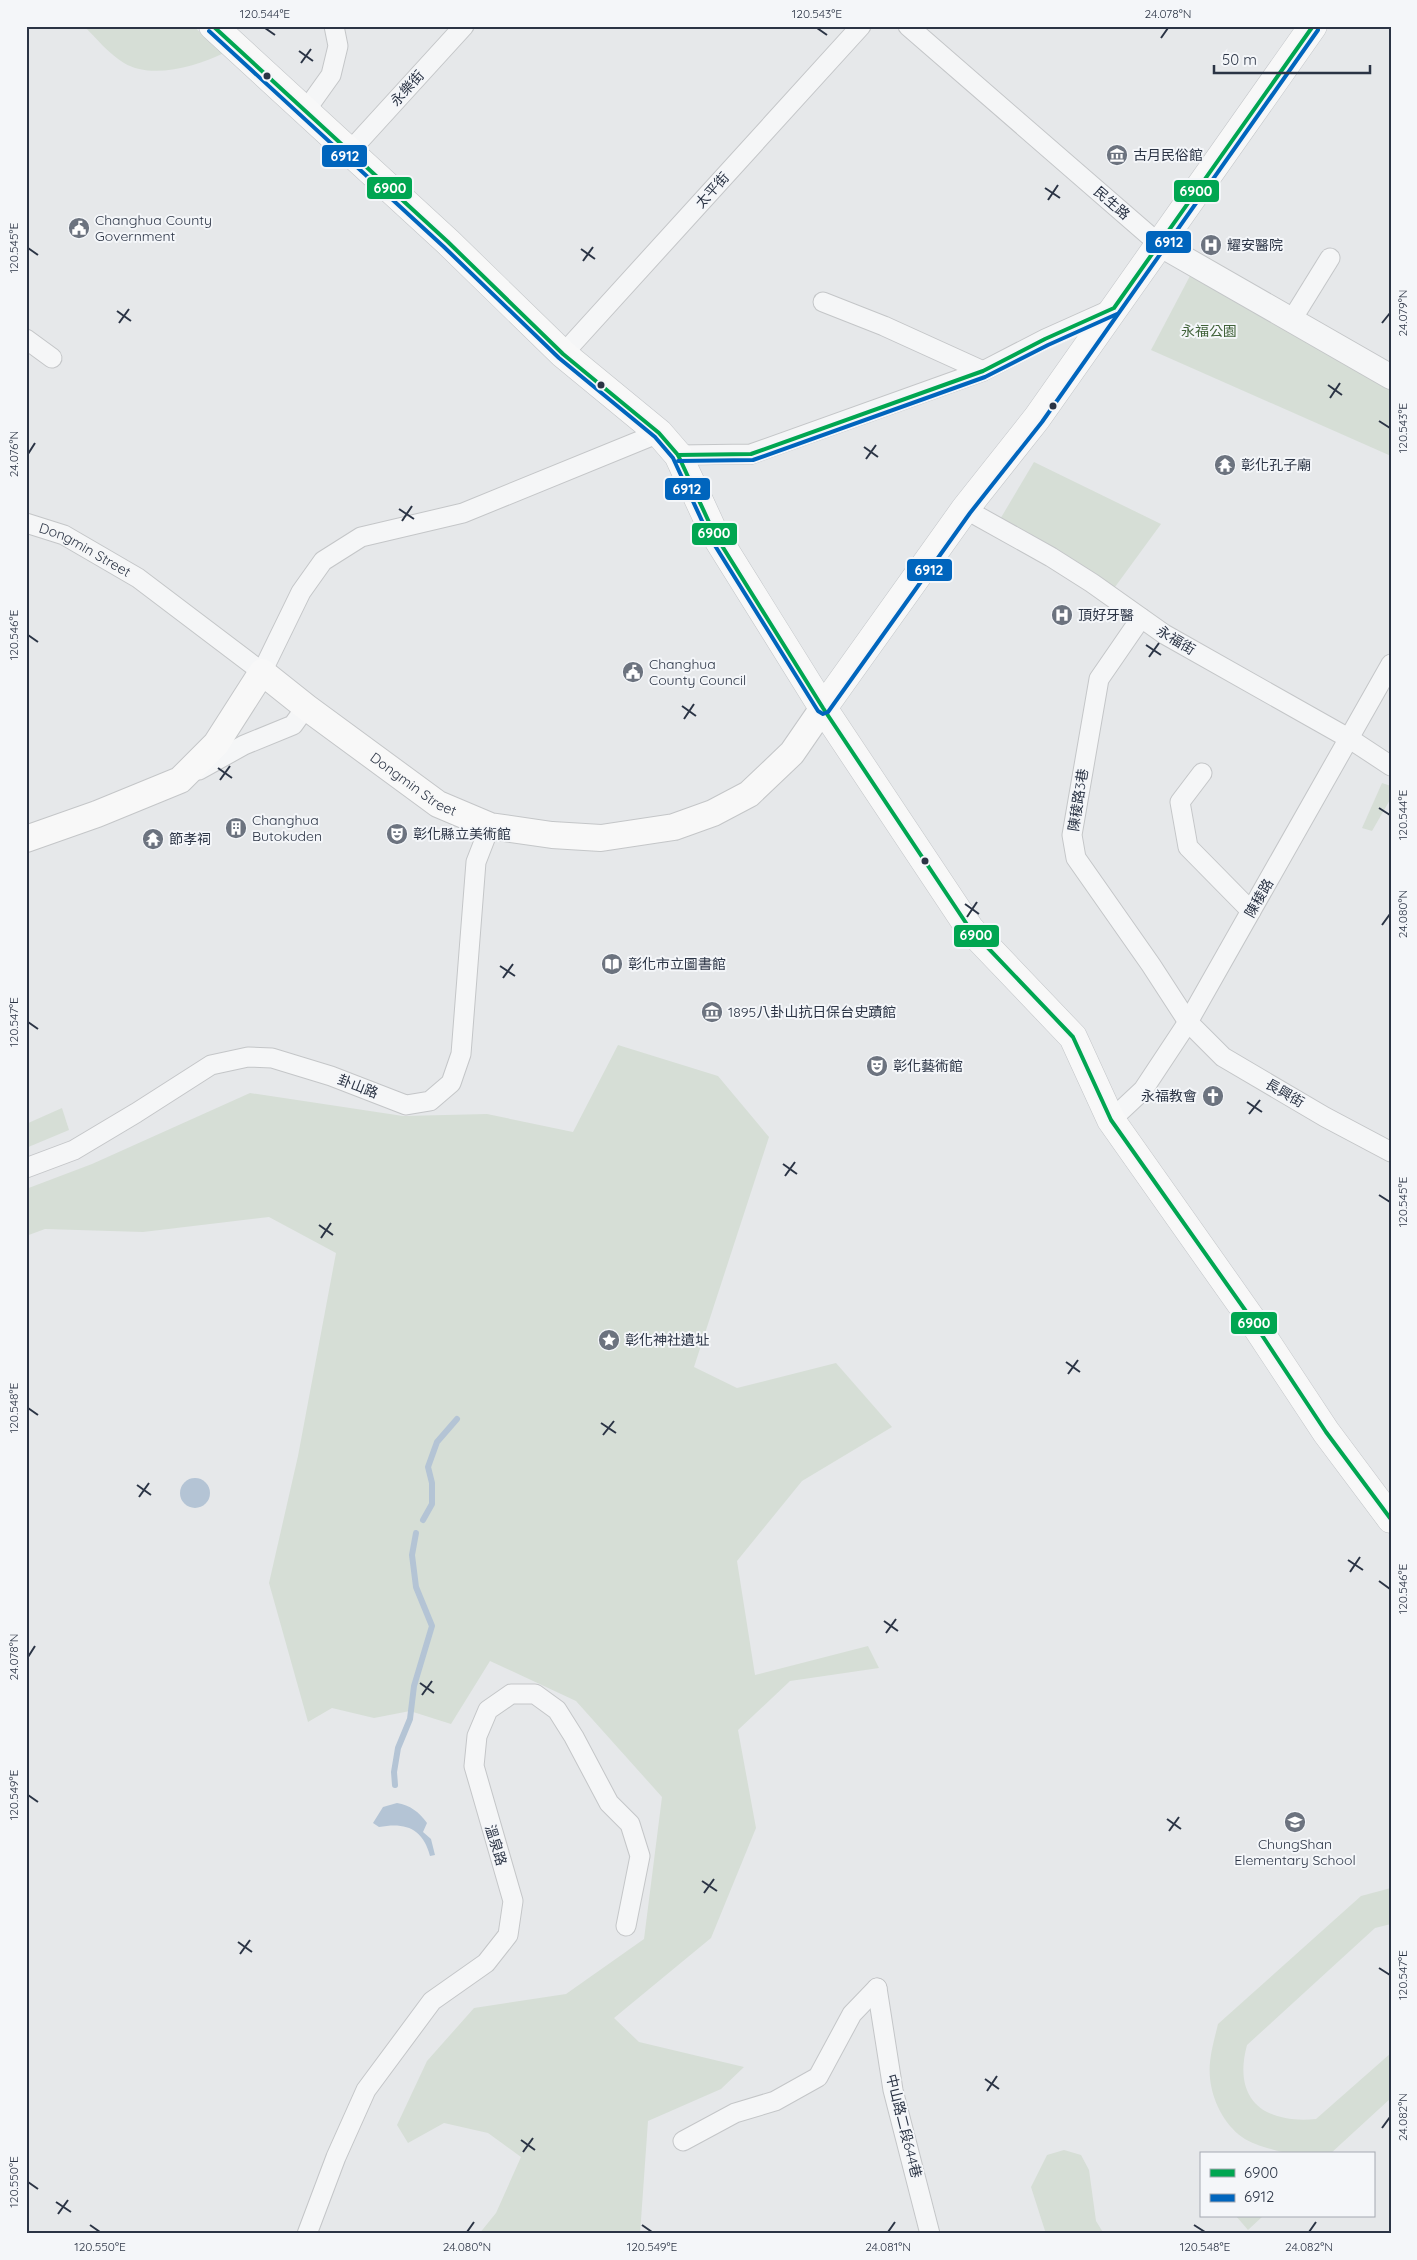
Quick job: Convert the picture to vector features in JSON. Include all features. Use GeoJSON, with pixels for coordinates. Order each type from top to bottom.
{"type":"FeatureCollection","features":[{"type":"Feature","properties":{"kind":"main road"},"geometry":{"type":"LineString","coordinates":[[213,26],[448,242],[563,354],[659,433],[678,455],[714,533],[823,708],[970,929],[1073,1037],[1111,1120],[1250,1317],[1326,1432],[1390,1518]]}},
{"type":"Feature","properties":{"kind":"main road"},"geometry":{"type":"LineString","coordinates":[[823,708],[965,508],[1037,418],[1313,26]]}},
{"type":"Feature","properties":{"kind":"main road"},"geometry":{"type":"LineString","coordinates":[[26,839],[97,814],[180,780],[216,744],[262,672]]}},
{"type":"Feature","properties":{"kind":"main road","name":"Dongmin Street"},"geometry":{"type":"LineString","coordinates":[[262,672],[306,707],[438,804],[490,826],[552,835],[601,838],[674,826],[713,813],[749,794],[763,781],[792,753],[823,708]]}},
{"type":"Feature","properties":{"kind":"street"},"geometry":{"type":"LineString","coordinates":[[306,110],[331,75],[338,46],[334,26]]}},
{"type":"Feature","properties":{"kind":"street","name":"永樂街"},"geometry":{"type":"LineString","coordinates":[[350,151],[464,26]]}},
{"type":"Feature","properties":{"kind":"street","name":"太平街"},"geometry":{"type":"LineString","coordinates":[[563,354],[861,26]]}},
{"type":"Feature","properties":{"kind":"street","name":"民生路"},"geometry":{"type":"LineString","coordinates":[[908,26],[1159,244],[1391,377]]}},
{"type":"Feature","properties":{"kind":"street"},"geometry":{"type":"LineString","coordinates":[[1291,321],[1330,258]]}},
{"type":"Feature","properties":{"kind":"street"},"geometry":{"type":"LineString","coordinates":[[823,302],[884,326],[983,371]]}},
{"type":"Feature","properties":{"kind":"street"},"geometry":{"type":"LineString","coordinates":[[678,455],[751,454],[983,371],[1046,339],[1114,308]]}},
{"type":"Feature","properties":{"kind":"street"},"geometry":{"type":"LineString","coordinates":[[26,339],[52,358]]}},
{"type":"Feature","properties":{"kind":"street"},"geometry":{"type":"LineString","coordinates":[[262,672],[301,592],[323,561],[361,538],[463,513],[659,433]]}},
{"type":"Feature","properties":{"kind":"street","name":"永福街"},"geometry":{"type":"LineString","coordinates":[[965,508],[1051,557],[1164,634],[1350,739],[1391,766]]}},
{"type":"Feature","properties":{"kind":"street","name":"Dongmin Street"},"geometry":{"type":"LineString","coordinates":[[26,523],[64,536],[138,578],[262,672]]}},
{"type":"Feature","properties":{"kind":"street","name":"陳稜路3巷"},"geometry":{"type":"LineString","coordinates":[[1141,618],[1099,679],[1072,835],[1076,858],[1151,965],[1188,1022]]}},
{"type":"Feature","properties":{"kind":"street","name":"陳稜路"},"geometry":{"type":"LineString","coordinates":[[1111,1120],[1143,1090],[1188,1022],[1391,664]]}},
{"type":"Feature","properties":{"kind":"street"},"geometry":{"type":"LineString","coordinates":[[180,780],[244,745],[293,726],[306,707]]}},
{"type":"Feature","properties":{"kind":"street"},"geometry":{"type":"LineString","coordinates":[[1202,773],[1180,802],[1188,847],[1251,911]]}},
{"type":"Feature","properties":{"kind":"street","name":"卦山路"},"geometry":{"type":"LineString","coordinates":[[26,1168],[74,1150],[136,1114],[211,1065],[248,1057],[272,1058],[331,1076],[406,1105],[430,1101],[451,1083],[461,1054],[476,862],[490,826]]}},
{"type":"Feature","properties":{"kind":"street","name":"長興街"},"geometry":{"type":"LineString","coordinates":[[1188,1022],[1223,1057],[1391,1152]]}},
{"type":"Feature","properties":{"kind":"street","name":"溫泉路"},"geometry":{"type":"LineString","coordinates":[[307,2234],[336,2157],[366,2090],[432,2001],[486,1963],[508,1935],[513,1901],[474,1766],[477,1736],[488,1710],[511,1694],[535,1694],[557,1710],[574,1737],[609,1803],[630,1824],[640,1856],[626,1926]]}},
{"type":"Feature","properties":{"kind":"street","name":"中山路二段644巷"},"geometry":{"type":"LineString","coordinates":[[683,2141],[735,2113],[775,2101],[818,2077],[852,2014],[877,1988],[893,2090],[930,2234]]}},
{"type":"Feature","properties":{"kind":"green space"},"geometry":{"type":"Polygon","coordinates":[[[84,26],[193,26],[224,53],[201,62],[174,69],[161,71],[135,68],[124,63],[108,51],[84,26]]]}},
{"type":"Feature","properties":{"kind":"green space","name":"永福公園"},"geometry":{"type":"Polygon","coordinates":[[[1191,274],[1391,385],[1391,456],[1151,350],[1191,274]]]}},
{"type":"Feature","properties":{"kind":"green space"},"geometry":{"type":"Polygon","coordinates":[[[1034,462],[1161,524],[1115,587],[999,521],[1034,462]]]}},
{"type":"Feature","properties":{"kind":"green space"},"geometry":{"type":"Polygon","coordinates":[[[1382,783],[1391,786],[1391,798],[1372,831],[1362,828],[1382,783]]]}},
{"type":"Feature","properties":{"kind":"green space"},"geometry":{"type":"Polygon","coordinates":[[[618,1045],[718,1076],[769,1137],[694,1367],[737,1388],[836,1363],[892,1427],[802,1481],[737,1561],[755,1675],[868,1646],[879,1668],[790,1681],[738,1730],[756,1828],[711,1938],[614,2018],[639,2042],[744,2067],[721,2089],[648,2121],[640,2234],[479,2234],[496,2213],[521,2157],[488,2133],[444,2123],[408,2143],[397,2125],[427,2061],[474,2008],[566,1994],[644,1939],[662,1797],[576,1701],[490,1661],[451,1724],[410,1711],[374,1718],[332,1708],[308,1722],[269,1583],[298,1456],[336,1253],[269,1217],[143,1232],[45,1229],[26,1236],[26,1189],[92,1164],[250,1093],[403,1116],[487,1114],[573,1132],[618,1045]]]}},
{"type":"Feature","properties":{"kind":"green space"},"geometry":{"type":"Polygon","coordinates":[[[62,1108],[69,1130],[26,1148],[26,1124],[62,1108]]]}},
{"type":"Feature","properties":{"kind":"green space"},"geometry":{"type":"Polygon","coordinates":[[[1391,1888],[1391,1924],[1375,1928],[1247,2045],[1244,2080],[1249,2094],[1257,2104],[1268,2112],[1298,2120],[1316,2119],[1391,2053],[1391,2098],[1332,2152],[1282,2152],[1246,2140],[1224,2118],[1213,2095],[1210,2064],[1218,2024],[1361,1896],[1391,1888]]]}},
{"type":"Feature","properties":{"kind":"green space"},"geometry":{"type":"Polygon","coordinates":[[[1064,2150],[1081,2155],[1089,2170],[1096,2221],[1104,2234],[1046,2234],[1031,2187],[1047,2155],[1064,2150]]]}},
{"type":"Feature","properties":{"kind":"green space"},"geometry":{"type":"Polygon","coordinates":[[[1238,2218],[1261,2218],[1248,2230],[1238,2218]]]}},
{"type":"Feature","properties":{"kind":"water"},"geometry":{"type":"Polygon","coordinates":[[[195,1478],[206,1482],[210,1493],[206,1504],[195,1508],[184,1504],[180,1493],[184,1482],[195,1478]]]}},
{"type":"Feature","properties":{"kind":"water"},"geometry":{"type":"Polygon","coordinates":[[[397,1803],[406,1805],[414,1810],[427,1823],[423,1832],[431,1839],[435,1855],[430,1856],[423,1839],[412,1829],[397,1825],[379,1827],[373,1823],[383,1807],[397,1803]]]}},
{"type":"Feature","properties":{"kind":"waterway"},"geometry":{"type":"LineString","coordinates":[[423,1520],[432,1504],[432,1483],[428,1467],[437,1442],[457,1419]]}},
{"type":"Feature","properties":{"kind":"waterway"},"geometry":{"type":"LineString","coordinates":[[395,1785],[394,1772],[398,1748],[410,1719],[414,1686],[432,1626],[416,1587],[412,1555],[416,1533]]}},
{"type":"Feature","properties":{"kind":"transit line","name":"6900"},"geometry":{"type":"LineString","coordinates":[[213,26],[448,242],[563,354],[659,433],[678,455],[714,533],[823,708],[970,929],[1073,1037],[1111,1120],[1250,1317],[1326,1432],[1390,1518],[1391,1516]]}},
{"type":"Feature","properties":{"kind":"transit line","name":"6900"},"geometry":{"type":"LineString","coordinates":[[678,455],[751,454],[983,371],[1045,339],[1114,308],[1313,26]]}},
{"type":"Feature","properties":{"kind":"transit line","name":"6912"},"geometry":{"type":"LineString","coordinates":[[209,31],[444,247],[559,358],[655,437],[673,458],[709,536],[818,711],[823,714],[828,712],[970,513],[1042,422],[1318,30]]}},
{"type":"Feature","properties":{"kind":"transit line","name":"6912"},"geometry":{"type":"LineString","coordinates":[[678,461],[753,460],[985,377],[1048,345],[1117,314]]}},
{"type":"Feature","properties":{"kind":"place","name":"古月民俗館"},"geometry":{"type":"Point","coordinates":[1117,155]}},
{"type":"Feature","properties":{"kind":"place","name":"Changhua County Government"},"geometry":{"type":"Point","coordinates":[79,228]}},
{"type":"Feature","properties":{"kind":"place","name":"耀安醫院"},"geometry":{"type":"Point","coordinates":[1211,245]}},
{"type":"Feature","properties":{"kind":"place","name":"彰化孔子廟"},"geometry":{"type":"Point","coordinates":[1225,465]}},
{"type":"Feature","properties":{"kind":"place","name":"頂好牙醫"},"geometry":{"type":"Point","coordinates":[1062,615]}},
{"type":"Feature","properties":{"kind":"place","name":"Changhua County Council"},"geometry":{"type":"Point","coordinates":[633,672]}},
{"type":"Feature","properties":{"kind":"place","name":"Changhua Butokuden"},"geometry":{"type":"Point","coordinates":[236,828]}},
{"type":"Feature","properties":{"kind":"place","name":"彰化縣立美術館"},"geometry":{"type":"Point","coordinates":[397,834]}},
{"type":"Feature","properties":{"kind":"place","name":"節孝祠"},"geometry":{"type":"Point","coordinates":[153,839]}},
{"type":"Feature","properties":{"kind":"place","name":"彰化市立圖書館"},"geometry":{"type":"Point","coordinates":[612,964]}},
{"type":"Feature","properties":{"kind":"place","name":"1895八卦山抗日保台史蹟館"},"geometry":{"type":"Point","coordinates":[712,1012]}},
{"type":"Feature","properties":{"kind":"place","name":"彰化藝術館"},"geometry":{"type":"Point","coordinates":[877,1066]}},
{"type":"Feature","properties":{"kind":"place","name":"永福教會"},"geometry":{"type":"Point","coordinates":[1213,1096]}},
{"type":"Feature","properties":{"kind":"place","name":"彰化神社遺址"},"geometry":{"type":"Point","coordinates":[609,1340]}},
{"type":"Feature","properties":{"kind":"place","name":"ChungShan Elementary School"},"geometry":{"type":"Point","coordinates":[1295,1822]}}]}
